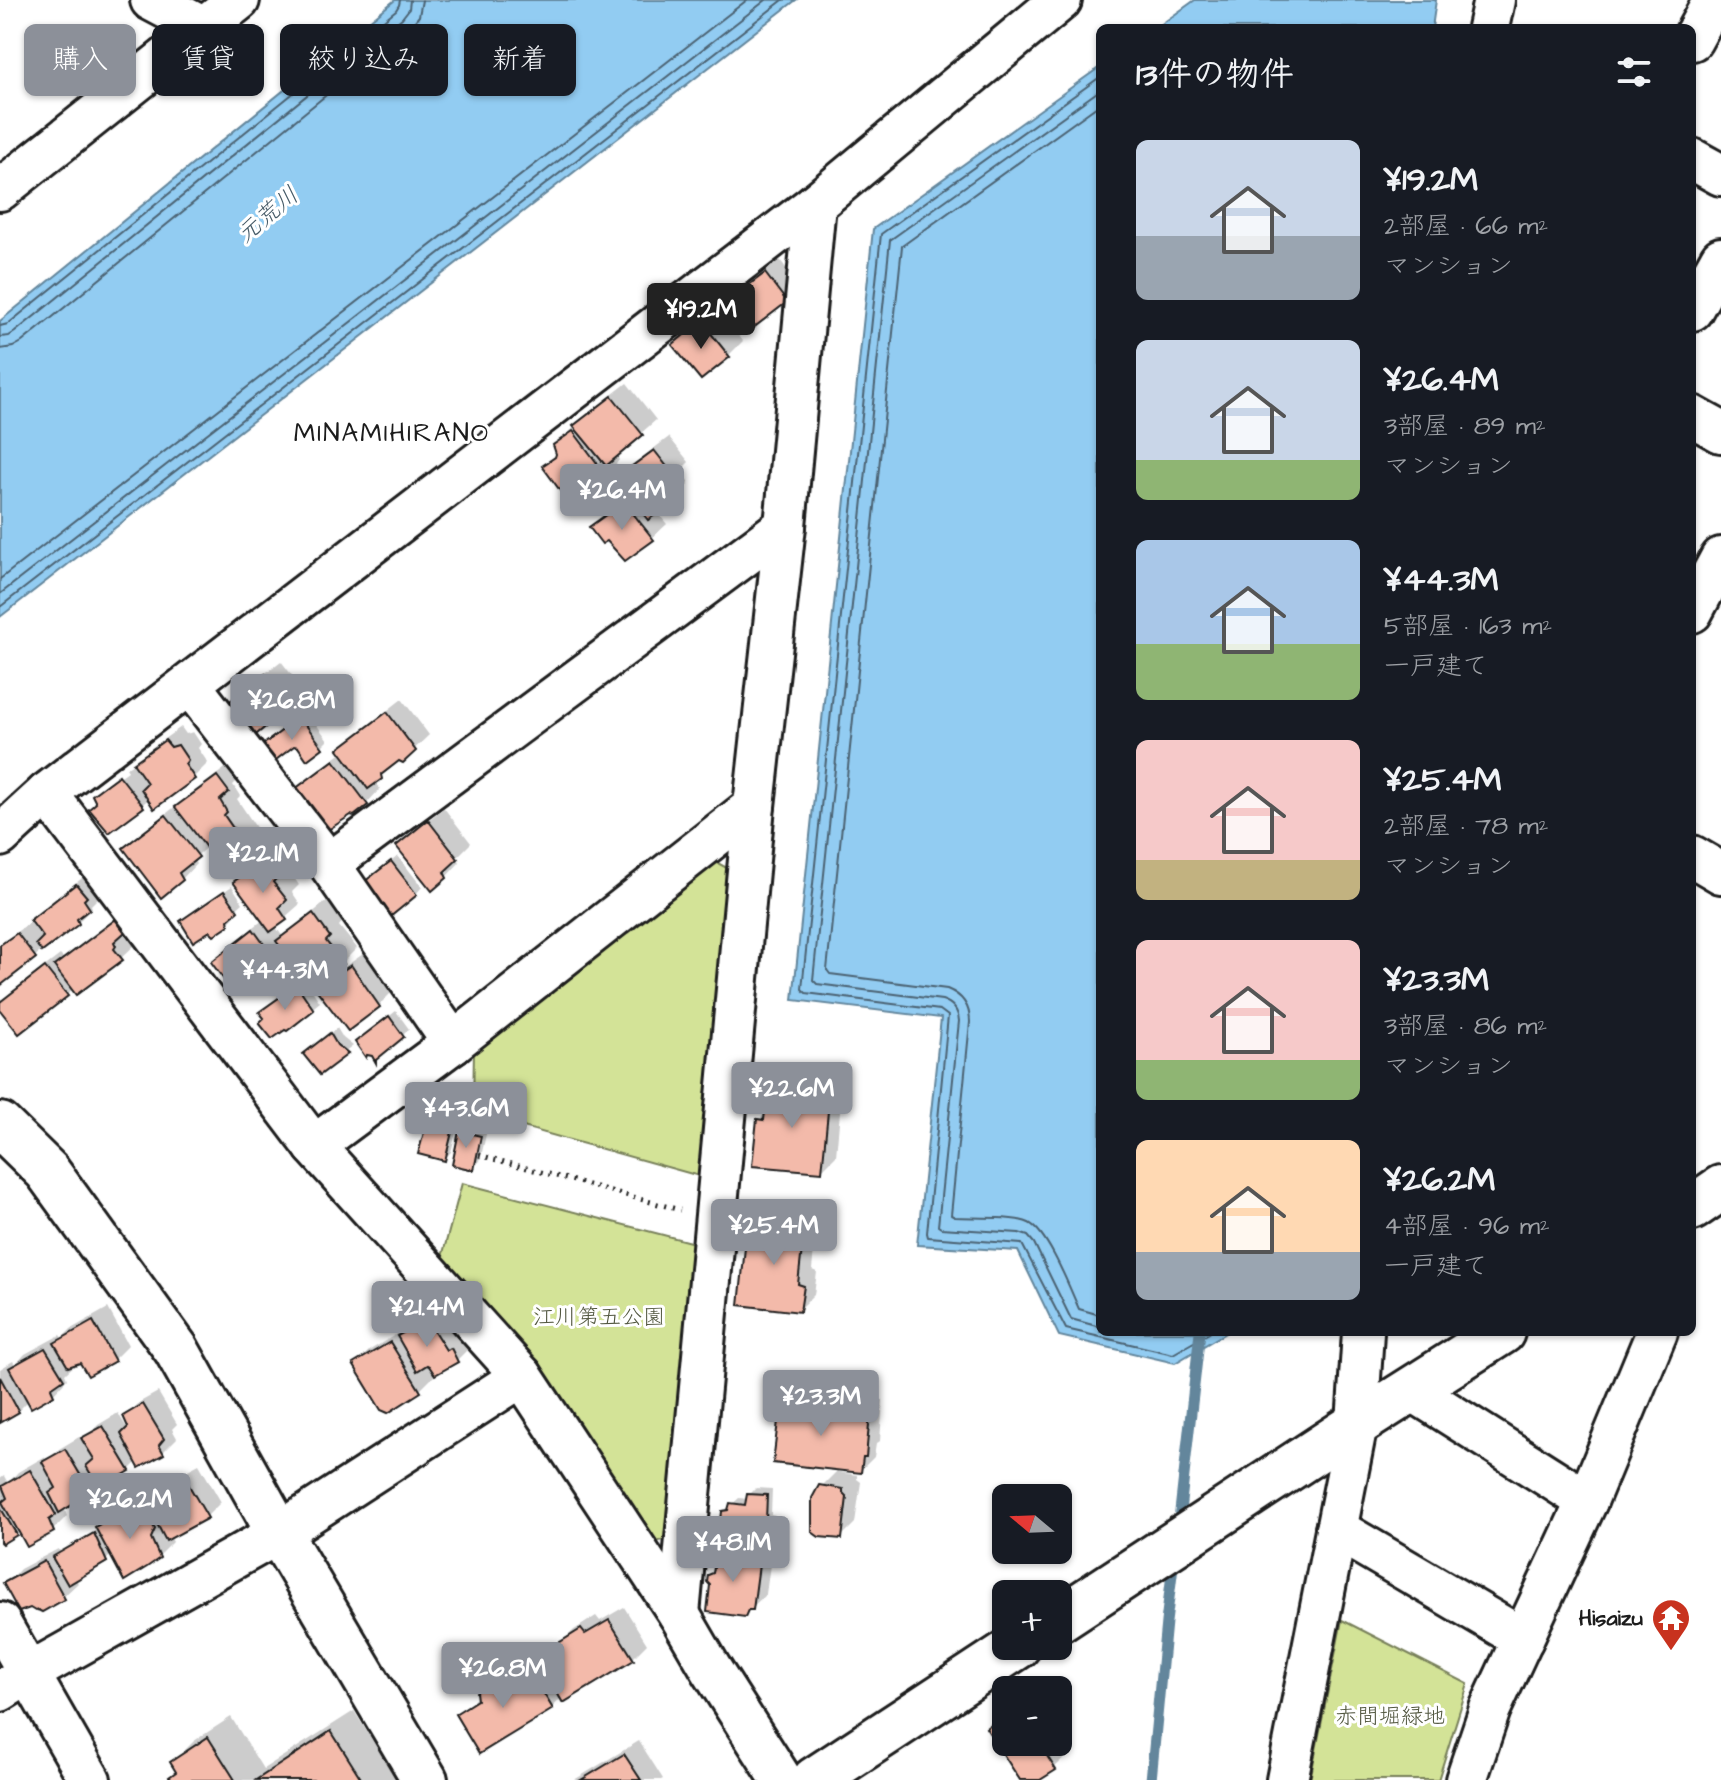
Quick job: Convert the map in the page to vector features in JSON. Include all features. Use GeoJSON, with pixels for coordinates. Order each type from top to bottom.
{"type":"FeatureCollection","features":[{"type":"Feature","properties":{"kind":"street"},"geometry":{"type":"LineString","coordinates":[[151,0],[196,24]]}},
{"type":"Feature","properties":{"kind":"street"},"geometry":{"type":"LineString","coordinates":[[209,24],[239,0]]}},
{"type":"Feature","properties":{"kind":"street"},"geometry":{"type":"LineString","coordinates":[[0,836],[47,793],[815,204],[1061,0]]}},
{"type":"Feature","properties":{"kind":"street"},"geometry":{"type":"LineString","coordinates":[[1489,24],[1494,0]]}},
{"type":"Feature","properties":{"kind":"street"},"geometry":{"type":"LineString","coordinates":[[1696,33],[1714,0]]}},
{"type":"Feature","properties":{"kind":"street"},"geometry":{"type":"LineString","coordinates":[[0,190],[152,69]]}},
{"type":"Feature","properties":{"kind":"street"},"geometry":{"type":"LineString","coordinates":[[1696,161],[1721,175]]}},
{"type":"Feature","properties":{"kind":"street"},"geometry":{"type":"LineString","coordinates":[[679,1614],[754,806],[785,526],[815,204]]}},
{"type":"Feature","properties":{"kind":"street"},"geometry":{"type":"LineString","coordinates":[[1696,303],[1721,258]]}},
{"type":"Feature","properties":{"kind":"street"},"geometry":{"type":"LineString","coordinates":[[1696,418],[1721,432]]}},
{"type":"Feature","properties":{"kind":"street"},"geometry":{"type":"LineString","coordinates":[[329,864],[785,526]]}},
{"type":"Feature","properties":{"kind":"street"},"geometry":{"type":"LineString","coordinates":[[1696,605],[1721,558]]}},
{"type":"Feature","properties":{"kind":"street"},"geometry":{"type":"LineString","coordinates":[[190,685],[329,864],[453,1043]]}},
{"type":"Feature","properties":{"kind":"street"},"geometry":{"type":"LineString","coordinates":[[47,793],[314,1146],[522,1376],[679,1614],[782,1780]]}},
{"type":"Feature","properties":{"kind":"street"},"geometry":{"type":"LineString","coordinates":[[314,1146],[453,1043],[754,806]]}},
{"type":"Feature","properties":{"kind":"street"},"geometry":{"type":"LineString","coordinates":[[1696,858],[1721,873]]}},
{"type":"Feature","properties":{"kind":"street"},"geometry":{"type":"LineString","coordinates":[[0,1125],[47,1171],[176,1349],[279,1533],[425,1780]]}},
{"type":"Feature","properties":{"kind":"street"},"geometry":{"type":"LineString","coordinates":[[1696,1205],[1721,1188]]}},
{"type":"Feature","properties":{"kind":"street"},"geometry":{"type":"LineString","coordinates":[[1287,1780],[1357,1424],[1363,1336]]}},
{"type":"Feature","properties":{"kind":"street"},"geometry":{"type":"LineString","coordinates":[[1072,1611],[1496,1336]]}},
{"type":"Feature","properties":{"kind":"street"},"geometry":{"type":"LineString","coordinates":[[1466,1780],[1490,1709],[1587,1501],[1655,1336]]}},
{"type":"Feature","properties":{"kind":"street"},"geometry":{"type":"LineString","coordinates":[[15,1682],[279,1533],[522,1376]]}},
{"type":"Feature","properties":{"kind":"street"},"geometry":{"type":"LineString","coordinates":[[1412,1390],[1587,1501]]}},
{"type":"Feature","properties":{"kind":"street"},"geometry":{"type":"LineString","coordinates":[[1336,1529],[1523,1639]]}},
{"type":"Feature","properties":{"kind":"street"},"geometry":{"type":"LineString","coordinates":[[0,1623],[15,1682],[90,1780]]}},
{"type":"Feature","properties":{"kind":"street"},"geometry":{"type":"LineString","coordinates":[[814,1780],[997,1660]]}},
{"type":"Feature","properties":{"kind":"path"},"geometry":{"type":"LineString","coordinates":[[479,1155],[715,1220]]}},
{"type":"Feature","properties":{"kind":"green space"},"geometry":{"type":"Polygon","coordinates":[[[714,861],[738,874],[710,1179],[473,1113],[474,1048],[714,861]]]}},
{"type":"Feature","properties":{"kind":"green space","name":"江川第五公園"},"geometry":{"type":"Polygon","coordinates":[[[462,1183],[702,1245],[674,1538],[645,1544],[442,1257],[462,1183]]]}},
{"type":"Feature","properties":{"kind":"green space","name":"赤間堀緑地"},"geometry":{"type":"Polygon","coordinates":[[[1342,1620],[1468,1684],[1438,1780],[1310,1780],[1342,1620]]]}},
{"type":"Feature","properties":{"kind":"water","name":"元荒川"},"geometry":{"type":"Polygon","coordinates":[[[395,0],[796,0],[0,617],[0,321],[280,93],[280,96],[448,96],[448,24],[365,24],[395,0]]]}},
{"type":"Feature","properties":{"kind":"water"},"geometry":{"type":"Polygon","coordinates":[[[1195,0],[1436,0],[1433,24],[1162,24],[1195,0]]]}},
{"type":"Feature","properties":{"kind":"water"},"geometry":{"type":"Polygon","coordinates":[[[1096,70],[1096,1336],[1220,1336],[1175,1363],[1059,1336],[1018,1251],[917,1245],[941,1018],[793,1000],[873,229],[1096,70]]]}},
{"type":"Feature","properties":{"kind":"building"},"geometry":{"type":"Polygon","coordinates":[[[765,273],[787,302],[748,332],[725,303],[765,273]]]}},
{"type":"Feature","properties":{"kind":"building"},"geometry":{"type":"Polygon","coordinates":[[[701,321],[730,357],[701,380],[672,345],[701,321]]]}},
{"type":"Feature","properties":{"kind":"building"},"geometry":{"type":"Polygon","coordinates":[[[612,396],[643,435],[606,466],[573,426],[612,396]]]}},
{"type":"Feature","properties":{"kind":"building"},"geometry":{"type":"Polygon","coordinates":[[[573,431],[606,475],[603,479],[605,483],[573,508],[542,466],[555,457],[553,445],[573,431]]]}},
{"type":"Feature","properties":{"kind":"building"},"geometry":{"type":"Polygon","coordinates":[[[654,450],[676,478],[668,485],[676,499],[648,520],[616,478],[654,450]]]}},
{"type":"Feature","properties":{"kind":"building"},"geometry":{"type":"Polygon","coordinates":[[[624,502],[654,540],[625,561],[607,541],[602,544],[589,527],[624,502]]]}},
{"type":"Feature","properties":{"kind":"building"},"geometry":{"type":"Polygon","coordinates":[[[265,674],[291,706],[252,738],[225,705],[265,674]]]}},
{"type":"Feature","properties":{"kind":"building"},"geometry":{"type":"Polygon","coordinates":[[[387,712],[416,751],[403,763],[399,761],[381,775],[382,779],[368,789],[338,749],[387,712]]]}},
{"type":"Feature","properties":{"kind":"building"},"geometry":{"type":"Polygon","coordinates":[[[300,717],[323,748],[307,760],[294,746],[272,763],[260,747],[300,717]]]}},
{"type":"Feature","properties":{"kind":"building"},"geometry":{"type":"Polygon","coordinates":[[[165,740],[171,747],[178,745],[195,779],[154,809],[141,789],[147,783],[133,763],[165,740]]]}},
{"type":"Feature","properties":{"kind":"building"},"geometry":{"type":"Polygon","coordinates":[[[334,760],[368,805],[325,832],[291,792],[334,760]]]}},
{"type":"Feature","properties":{"kind":"building"},"geometry":{"type":"Polygon","coordinates":[[[119,775],[144,807],[109,833],[89,809],[96,803],[92,795],[119,775]]]}},
{"type":"Feature","properties":{"kind":"building"},"geometry":{"type":"Polygon","coordinates":[[[217,776],[229,792],[220,800],[227,812],[224,815],[244,844],[235,854],[242,865],[228,876],[175,807],[217,776]]]}},
{"type":"Feature","properties":{"kind":"building"},"geometry":{"type":"Polygon","coordinates":[[[166,815],[199,857],[179,873],[183,880],[161,898],[123,848],[166,815]]]}},
{"type":"Feature","properties":{"kind":"building"},"geometry":{"type":"Polygon","coordinates":[[[428,820],[458,859],[444,872],[447,878],[432,891],[396,846],[428,820]]]}},
{"type":"Feature","properties":{"kind":"building"},"geometry":{"type":"Polygon","coordinates":[[[263,861],[276,879],[273,882],[287,900],[279,908],[287,920],[270,932],[233,882],[263,861]]]}},
{"type":"Feature","properties":{"kind":"building"},"geometry":{"type":"Polygon","coordinates":[[[391,861],[417,895],[390,917],[364,882],[391,861]]]}},
{"type":"Feature","properties":{"kind":"building"},"geometry":{"type":"Polygon","coordinates":[[[76,884],[87,897],[84,900],[90,909],[77,919],[79,924],[42,952],[36,944],[43,937],[30,920],[76,884]]]}},
{"type":"Feature","properties":{"kind":"building"},"geometry":{"type":"Polygon","coordinates":[[[224,891],[238,911],[228,920],[229,925],[214,935],[210,931],[193,942],[180,921],[224,891]]]}},
{"type":"Feature","properties":{"kind":"building"},"geometry":{"type":"Polygon","coordinates":[[[313,913],[330,937],[326,941],[344,964],[311,987],[276,941],[313,913]]]}},
{"type":"Feature","properties":{"kind":"building"},"geometry":{"type":"Polygon","coordinates":[[[116,919],[125,932],[114,942],[114,949],[123,960],[76,995],[54,966],[116,919]]]}},
{"type":"Feature","properties":{"kind":"building"},"geometry":{"type":"Polygon","coordinates":[[[253,929],[276,961],[233,992],[211,962],[253,929]]]}},
{"type":"Feature","properties":{"kind":"building"},"geometry":{"type":"Polygon","coordinates":[[[17,933],[36,958],[0,986],[0,945],[17,933]]]}},
{"type":"Feature","properties":{"kind":"building"},"geometry":{"type":"Polygon","coordinates":[[[351,965],[380,1007],[348,1031],[316,989],[351,965]]]}},
{"type":"Feature","properties":{"kind":"building"},"geometry":{"type":"Polygon","coordinates":[[[45,967],[68,996],[19,1034],[0,1010],[0,1002],[45,967]]]}},
{"type":"Feature","properties":{"kind":"building"},"geometry":{"type":"Polygon","coordinates":[[[297,985],[314,1010],[272,1039],[259,1023],[264,1018],[259,1012],[297,985]]]}},
{"type":"Feature","properties":{"kind":"building"},"geometry":{"type":"Polygon","coordinates":[[[389,1016],[404,1037],[376,1063],[372,1056],[367,1055],[366,1058],[355,1042],[389,1016]]]}},
{"type":"Feature","properties":{"kind":"building"},"geometry":{"type":"Polygon","coordinates":[[[330,1033],[337,1045],[348,1054],[320,1075],[303,1054],[330,1033]]]}},
{"type":"Feature","properties":{"kind":"building"},"geometry":{"type":"Polygon","coordinates":[[[768,1085],[830,1091],[822,1172],[752,1166],[757,1119],[764,1120],[768,1085]]]}},
{"type":"Feature","properties":{"kind":"building"},"geometry":{"type":"Polygon","coordinates":[[[426,1125],[452,1132],[445,1161],[418,1154],[426,1125]]]}},
{"type":"Feature","properties":{"kind":"building"},"geometry":{"type":"Polygon","coordinates":[[[459,1131],[481,1136],[474,1170],[452,1165],[459,1131]]]}},
{"type":"Feature","properties":{"kind":"building"},"geometry":{"type":"Polygon","coordinates":[[[770,1217],[805,1221],[798,1284],[804,1286],[800,1312],[739,1305],[746,1238],[753,1238],[754,1230],[768,1231],[770,1217]]]}},
{"type":"Feature","properties":{"kind":"building"},"geometry":{"type":"Polygon","coordinates":[[[427,1320],[446,1350],[451,1348],[458,1362],[435,1375],[427,1365],[417,1371],[397,1336],[427,1320]]]}},
{"type":"Feature","properties":{"kind":"building"},"geometry":{"type":"Polygon","coordinates":[[[93,1321],[115,1361],[88,1376],[80,1363],[68,1367],[54,1343],[93,1321]]]}},
{"type":"Feature","properties":{"kind":"building"},"geometry":{"type":"Polygon","coordinates":[[[390,1342],[421,1392],[388,1413],[381,1410],[353,1364],[390,1342]]]}},
{"type":"Feature","properties":{"kind":"building"},"geometry":{"type":"Polygon","coordinates":[[[45,1348],[64,1379],[51,1388],[54,1395],[31,1408],[9,1368],[45,1348]]]}},
{"type":"Feature","properties":{"kind":"building"},"geometry":{"type":"Polygon","coordinates":[[[0,1377],[19,1412],[0,1423],[0,1377]]]}},
{"type":"Feature","properties":{"kind":"building"},"geometry":{"type":"Polygon","coordinates":[[[143,1404],[164,1439],[159,1445],[164,1454],[139,1468],[121,1434],[128,1427],[123,1416],[143,1404]]]}},
{"type":"Feature","properties":{"kind":"building"},"geometry":{"type":"Polygon","coordinates":[[[780,1404],[870,1414],[866,1457],[863,1457],[861,1473],[773,1463],[780,1404]]]}},
{"type":"Feature","properties":{"kind":"building"},"geometry":{"type":"Polygon","coordinates":[[[103,1426],[130,1471],[118,1478],[118,1484],[102,1493],[86,1466],[94,1459],[81,1438],[103,1426]]]}},
{"type":"Feature","properties":{"kind":"building"},"geometry":{"type":"Polygon","coordinates":[[[65,1449],[91,1493],[59,1513],[49,1493],[56,1488],[42,1462],[65,1449]]]}},
{"type":"Feature","properties":{"kind":"building"},"geometry":{"type":"Polygon","coordinates":[[[30,1470],[56,1515],[49,1520],[54,1532],[27,1547],[2,1502],[7,1498],[2,1486],[30,1470]]]}},
{"type":"Feature","properties":{"kind":"building"},"geometry":{"type":"Polygon","coordinates":[[[184,1477],[208,1518],[166,1541],[144,1499],[184,1477]]]}},
{"type":"Feature","properties":{"kind":"building"},"geometry":{"type":"Polygon","coordinates":[[[819,1485],[843,1489],[847,1497],[842,1539],[819,1537],[812,1532],[812,1498],[819,1485]]]}},
{"type":"Feature","properties":{"kind":"building"},"geometry":{"type":"Polygon","coordinates":[[[747,1494],[767,1495],[769,1535],[720,1531],[722,1511],[728,1510],[730,1503],[745,1505],[747,1494]]]}},
{"type":"Feature","properties":{"kind":"building"},"geometry":{"type":"Polygon","coordinates":[[[139,1502],[155,1529],[151,1538],[160,1558],[124,1581],[95,1527],[139,1502]]]}},
{"type":"Feature","properties":{"kind":"building"},"geometry":{"type":"Polygon","coordinates":[[[0,1507],[17,1535],[2,1544],[0,1542],[0,1507]]]}},
{"type":"Feature","properties":{"kind":"building"},"geometry":{"type":"Polygon","coordinates":[[[94,1533],[107,1562],[68,1585],[52,1557],[94,1533]]]}},
{"type":"Feature","properties":{"kind":"building"},"geometry":{"type":"Polygon","coordinates":[[[717,1551],[760,1557],[753,1610],[748,1610],[745,1617],[707,1612],[708,1575],[713,1573],[717,1551]]]}},
{"type":"Feature","properties":{"kind":"building"},"geometry":{"type":"Polygon","coordinates":[[[44,1561],[65,1599],[42,1612],[30,1608],[19,1612],[3,1583],[44,1561]]]}},
{"type":"Feature","properties":{"kind":"building"},"geometry":{"type":"Polygon","coordinates":[[[609,1620],[634,1660],[563,1703],[539,1662],[559,1649],[557,1644],[581,1629],[585,1634],[609,1620]]]}},
{"type":"Feature","properties":{"kind":"building"},"geometry":{"type":"Polygon","coordinates":[[[528,1667],[553,1709],[479,1754],[455,1714],[477,1700],[476,1692],[499,1679],[503,1682],[528,1667]]]}},
{"type":"Feature","properties":{"kind":"building"},"geometry":{"type":"Polygon","coordinates":[[[992,1724],[992,1737],[986,1728],[992,1724]]]}},
{"type":"Feature","properties":{"kind":"building"},"geometry":{"type":"Polygon","coordinates":[[[331,1731],[362,1780],[256,1780],[331,1731]]]}},
{"type":"Feature","properties":{"kind":"building"},"geometry":{"type":"Polygon","coordinates":[[[208,1737],[235,1780],[171,1780],[169,1777],[176,1772],[170,1762],[208,1737]]]}},
{"type":"Feature","properties":{"kind":"building"},"geometry":{"type":"Polygon","coordinates":[[[624,1754],[641,1780],[581,1780],[624,1754]]]}},
{"type":"Feature","properties":{"kind":"building"},"geometry":{"type":"Polygon","coordinates":[[[1004,1756],[1047,1756],[1056,1770],[1040,1780],[1020,1780],[1004,1756]]]}},
{"type":"Feature","properties":{"kind":"waterway"},"geometry":{"type":"LineString","coordinates":[[1178,1529],[1200,1336]]}},
{"type":"Feature","properties":{"kind":"waterway"},"geometry":{"type":"LineString","coordinates":[[1151,1780],[1174,1558]]}},
{"type":"Feature","properties":{"kind":"place","name":"Hisaizu"},"geometry":{"type":"Point","coordinates":[1671,1652]}},
{"type":"Feature","properties":{"kind":"district","name":"MINAMIHIRANO"},"geometry":{"type":"Point","coordinates":[392,433]}}]}
